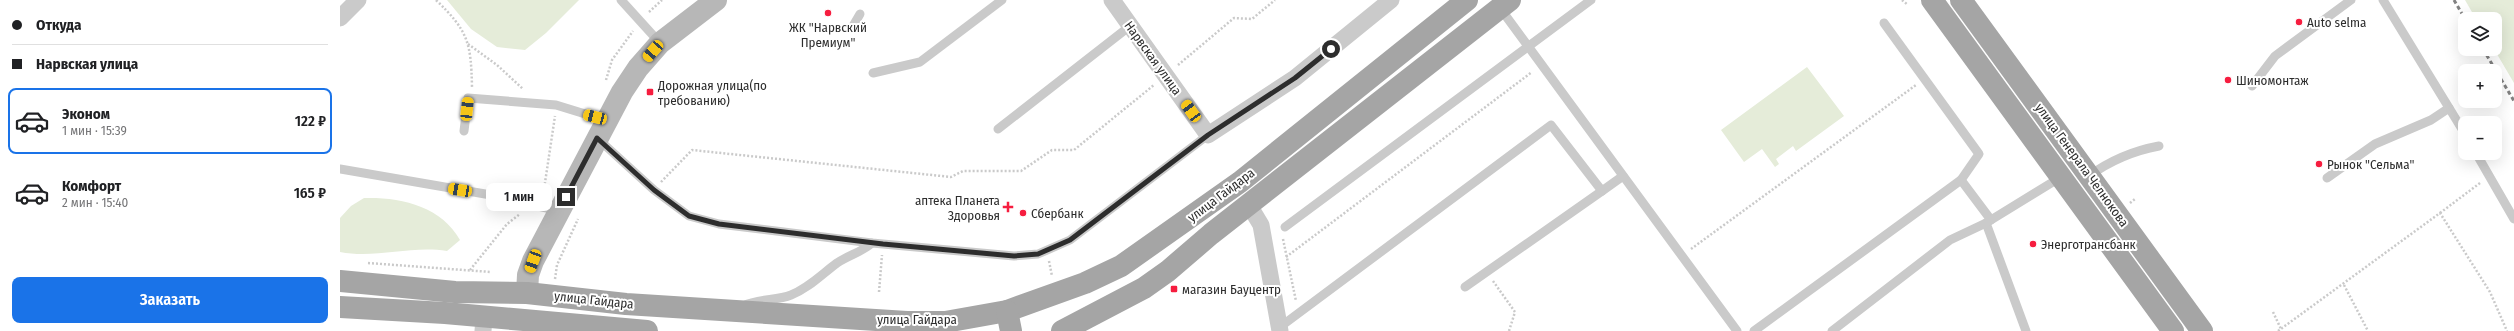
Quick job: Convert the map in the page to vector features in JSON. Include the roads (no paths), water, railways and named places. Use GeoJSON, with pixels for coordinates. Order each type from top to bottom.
{"type":"FeatureCollection","features":[{"type":"Feature","properties":{"kind":"main road","name":"улица Гайдара"},"geometry":{"type":"LineString","coordinates":[[340,281],[454,292],[527,293],[732,312],[907,322],[1009,321],[1121,266],[1158,242],[1240,182],[1467,0]]}},
{"type":"Feature","properties":{"kind":"main road","name":"улица Генерала Челнокова"},"geometry":{"type":"LineString","coordinates":[[1932,0],[2173,331]]}},
{"type":"Feature","properties":{"kind":"main road","name":"улица Генерала Челнокова"},"geometry":{"type":"LineString","coordinates":[[1961,0],[2202,331]]}},
{"type":"Feature","properties":{"kind":"main road","name":"улица Гайдара"},"geometry":{"type":"LineString","coordinates":[[1062,331],[1144,288],[1505,4]]}},
{"type":"Feature","properties":{"kind":"main road","name":"улица Гайдара"},"geometry":{"type":"LineString","coordinates":[[340,307],[445,313],[484,325],[647,331]]}},
{"type":"Feature","properties":{"kind":"street"},"geometry":{"type":"LineString","coordinates":[[340,18],[358,0]]}},
{"type":"Feature","properties":{"kind":"street"},"geometry":{"type":"LineString","coordinates":[[527,293],[528,275],[533,261],[569,214],[597,138],[634,74],[660,43],[716,0]]}},
{"type":"Feature","properties":{"kind":"street","name":"Нарвская улица"},"geometry":{"type":"LineString","coordinates":[[1112,0],[1208,135]]}},
{"type":"Feature","properties":{"kind":"street"},"geometry":{"type":"LineString","coordinates":[[1208,135],[1295,78],[1391,0]]}},
{"type":"Feature","properties":{"kind":"street"},"geometry":{"type":"LineString","coordinates":[[1249,205],[1261,225],[1280,329]]}},
{"type":"Feature","properties":{"kind":"lane"},"geometry":{"type":"LineString","coordinates":[[621,0],[660,43]]}},
{"type":"Feature","properties":{"kind":"lane"},"geometry":{"type":"LineString","coordinates":[[873,72],[920,62],[1002,0]]}},
{"type":"Feature","properties":{"kind":"lane"},"geometry":{"type":"LineString","coordinates":[[1284,231],[1591,0]]}},
{"type":"Feature","properties":{"kind":"lane"},"geometry":{"type":"LineString","coordinates":[[2252,86],[2275,56],[2351,0]]}},
{"type":"Feature","properties":{"kind":"lane"},"geometry":{"type":"LineString","coordinates":[[2382,0],[2458,123]]}},
{"type":"Feature","properties":{"kind":"lane"},"geometry":{"type":"LineString","coordinates":[[1505,4],[1529,48],[1541,65],[1737,331]]}},
{"type":"Feature","properties":{"kind":"lane"},"geometry":{"type":"LineString","coordinates":[[853,26],[860,14]]}},
{"type":"Feature","properties":{"kind":"lane"},"geometry":{"type":"LineString","coordinates":[[1754,331],[1961,180],[1979,154],[1884,23]]}},
{"type":"Feature","properties":{"kind":"lane"},"geometry":{"type":"LineString","coordinates":[[998,129],[1130,26]]}},
{"type":"Feature","properties":{"kind":"lane"},"geometry":{"type":"LineString","coordinates":[[464,131],[468,98],[538,103],[609,118]]}},
{"type":"Feature","properties":{"kind":"lane"},"geometry":{"type":"LineString","coordinates":[[2326,178],[2375,144],[2431,120],[2449,108]]}},
{"type":"Feature","properties":{"kind":"lane"},"geometry":{"type":"LineString","coordinates":[[1280,329],[1298,312],[1551,125],[1602,191]]}},
{"type":"Feature","properties":{"kind":"lane"},"geometry":{"type":"LineString","coordinates":[[597,138],[654,190],[689,216],[719,224],[872,243],[1014,256],[1038,254],[1070,240],[1208,135]]}},
{"type":"Feature","properties":{"kind":"lane"},"geometry":{"type":"LineString","coordinates":[[2089,176],[2108,162],[2136,151],[2159,146]]}},
{"type":"Feature","properties":{"kind":"lane"},"geometry":{"type":"LineString","coordinates":[[2480,160],[2514,219]]}},
{"type":"Feature","properties":{"kind":"lane"},"geometry":{"type":"LineString","coordinates":[[340,169],[491,195],[569,214]]}},
{"type":"Feature","properties":{"kind":"lane"},"geometry":{"type":"LineString","coordinates":[[1466,287],[1623,176]]}},
{"type":"Feature","properties":{"kind":"lane"},"geometry":{"type":"LineString","coordinates":[[1832,331],[1950,240],[1988,221],[2061,177]]}},
{"type":"Feature","properties":{"kind":"lane"},"geometry":{"type":"LineString","coordinates":[[1961,180],[1988,221],[2026,331]]}},
{"type":"Feature","properties":{"kind":"lane"},"geometry":{"type":"LineString","coordinates":[[732,312],[752,301],[790,296],[805,289],[838,262],[864,250],[872,243]]}},
{"type":"Feature","properties":{"kind":"railway"},"geometry":{"type":"LineString","coordinates":[[2454,0],[2461,12]]}},
{"type":"Feature","properties":{"kind":"railway"},"geometry":{"type":"LineString","coordinates":[[2487,56],[2514,101]]}},
{"type":"Feature","properties":{"kind":"place","name":"ЖК \"Нарвский Премиум\""},"geometry":{"type":"Point","coordinates":[828,13]}},
{"type":"Feature","properties":{"kind":"place","name":"Auto selma"},"geometry":{"type":"Point","coordinates":[2299,22]}},
{"type":"Feature","properties":{"kind":"place","name":"Шиномонтаж"},"geometry":{"type":"Point","coordinates":[2228,80]}},
{"type":"Feature","properties":{"kind":"place","name":"Дорожная улица(по требованию)"},"geometry":{"type":"Point","coordinates":[650,92]}},
{"type":"Feature","properties":{"kind":"place","name":"Рынок \"Сельма\""},"geometry":{"type":"Point","coordinates":[2319,164]}},
{"type":"Feature","properties":{"kind":"place","name":"аптека Планета Здоровья"},"geometry":{"type":"Point","coordinates":[1008,207]}},
{"type":"Feature","properties":{"kind":"place","name":"Сбербанк"},"geometry":{"type":"Point","coordinates":[1023,213]}},
{"type":"Feature","properties":{"kind":"place","name":"Энерготрансбанк"},"geometry":{"type":"Point","coordinates":[2033,244]}},
{"type":"Feature","properties":{"kind":"place","name":"магазин Бауцентр"},"geometry":{"type":"Point","coordinates":[1174,289]}}]}
